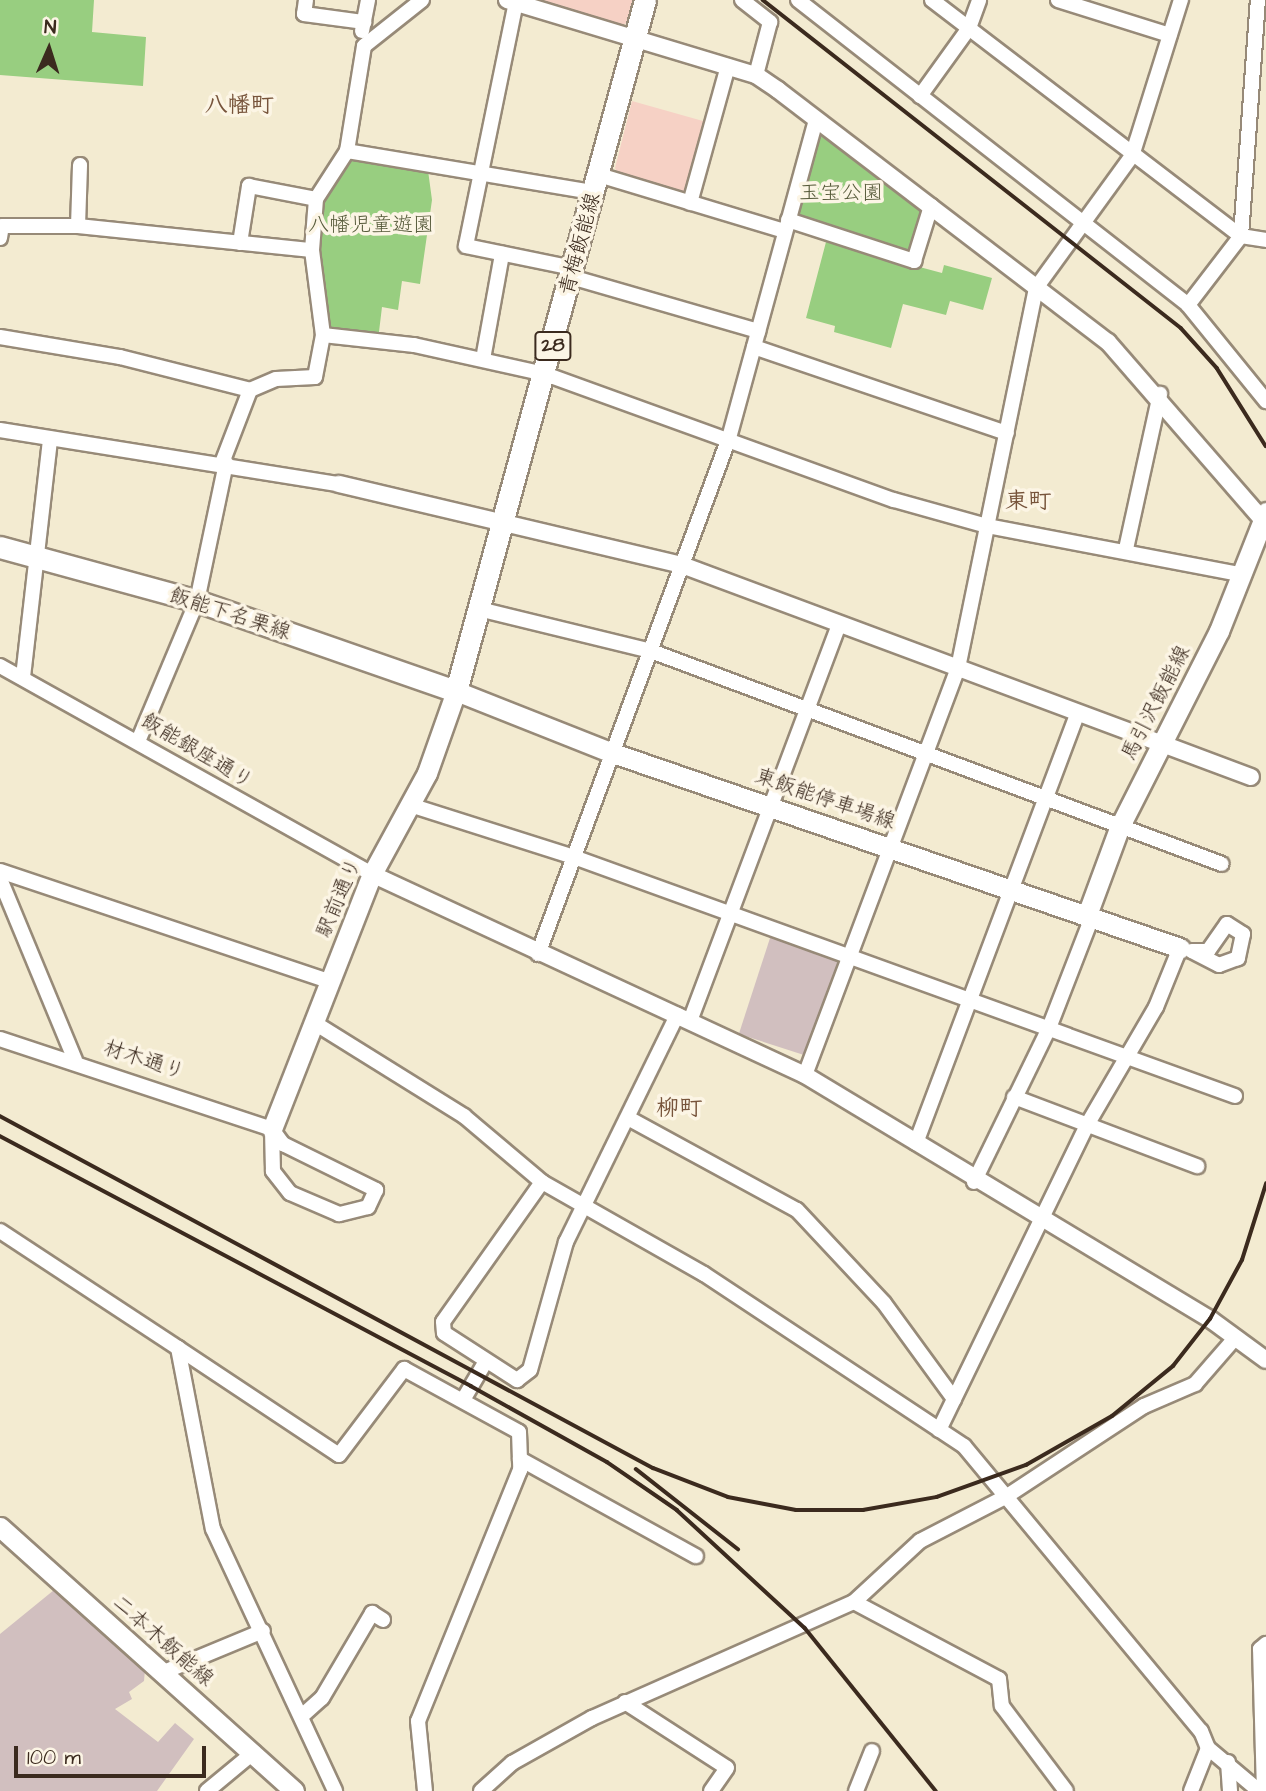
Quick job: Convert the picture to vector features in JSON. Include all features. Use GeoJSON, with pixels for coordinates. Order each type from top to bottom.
{"type":"FeatureCollection","features":[{"type":"Feature","properties":{"kind":"main road","name":"青梅飯能線"},"geometry":{"type":"LineString","coordinates":[[456,691],[545,374],[645,0]]}},
{"type":"Feature","properties":{"kind":"main road","name":"馬引沢飯能線"},"geometry":{"type":"LineString","coordinates":[[1089,916],[1120,826],[1243,575],[1265,516]]}},
{"type":"Feature","properties":{"kind":"main road","name":"飯能下名栗線"},"geometry":{"type":"LineString","coordinates":[[0,547],[197,601],[456,691]]}},
{"type":"Feature","properties":{"kind":"main road","name":"東飯能停車場線"},"geometry":{"type":"LineString","coordinates":[[456,691],[610,752],[891,845],[1186,949]]}},
{"type":"Feature","properties":{"kind":"main road","name":"駅前通り"},"geometry":{"type":"LineString","coordinates":[[272,1129],[372,874],[410,806],[456,691]]}},
{"type":"Feature","properties":{"kind":"main road","name":"二本木飯能線"},"geometry":{"type":"LineString","coordinates":[[0,1527],[254,1752],[294,1791]]}},
{"type":"Feature","properties":{"kind":"street"},"geometry":{"type":"LineString","coordinates":[[306,0],[304,14],[364,22]]}},
{"type":"Feature","properties":{"kind":"street"},"geometry":{"type":"LineString","coordinates":[[0,337],[120,357],[250,390],[276,379],[315,377],[323,335],[312,250],[316,199],[346,151],[364,46],[368,0]]}},
{"type":"Feature","properties":{"kind":"street"},"geometry":{"type":"LineString","coordinates":[[364,46],[422,0]]}},
{"type":"Feature","properties":{"kind":"street"},"geometry":{"type":"LineString","coordinates":[[742,0],[770,22],[757,75]]}},
{"type":"Feature","properties":{"kind":"street"},"geometry":{"type":"LineString","coordinates":[[798,0],[1085,221],[1188,305],[1266,401]]}},
{"type":"Feature","properties":{"kind":"street"},"geometry":{"type":"LineString","coordinates":[[932,0],[1132,156],[1241,236],[1266,240]]}},
{"type":"Feature","properties":{"kind":"street"},"geometry":{"type":"LineString","coordinates":[[920,96],[969,28],[979,0]]}},
{"type":"Feature","properties":{"kind":"street"},"geometry":{"type":"LineString","coordinates":[[1058,0],[1170,36]]}},
{"type":"Feature","properties":{"kind":"street"},"geometry":{"type":"LineString","coordinates":[[805,1075],[958,668],[1036,288],[1132,156],[1181,0]]}},
{"type":"Feature","properties":{"kind":"street"},"geometry":{"type":"LineString","coordinates":[[1188,305],[1241,236],[1258,0]]}},
{"type":"Feature","properties":{"kind":"street"},"geometry":{"type":"LineString","coordinates":[[758,331],[572,272],[466,246],[512,1],[757,75],[1108,342],[1160,394],[1265,516]]}},
{"type":"Feature","properties":{"kind":"street"},"geometry":{"type":"LineString","coordinates":[[690,203],[728,66]]}},
{"type":"Feature","properties":{"kind":"street"},"geometry":{"type":"LineString","coordinates":[[538,954],[571,856],[729,438],[816,120]]}},
{"type":"Feature","properties":{"kind":"street"},"geometry":{"type":"LineString","coordinates":[[346,151],[480,172],[596,184],[787,225],[914,261],[931,206]]}},
{"type":"Feature","properties":{"kind":"street"},"geometry":{"type":"LineString","coordinates":[[78,226],[80,165]]}},
{"type":"Feature","properties":{"kind":"street"},"geometry":{"type":"LineString","coordinates":[[240,243],[249,186],[316,199]]}},
{"type":"Feature","properties":{"kind":"street"},"geometry":{"type":"LineString","coordinates":[[0,238],[2,226],[78,226],[312,250]]}},
{"type":"Feature","properties":{"kind":"street"},"geometry":{"type":"LineString","coordinates":[[483,359],[502,254]]}},
{"type":"Feature","properties":{"kind":"street"},"geometry":{"type":"LineString","coordinates":[[323,335],[483,359],[545,374],[729,438],[877,495],[987,526],[1126,549],[1243,575]]}},
{"type":"Feature","properties":{"kind":"street"},"geometry":{"type":"LineString","coordinates":[[754,347],[1007,433]]}},
{"type":"Feature","properties":{"kind":"street"},"geometry":{"type":"LineString","coordinates":[[139,739],[197,601],[224,463],[250,390]]}},
{"type":"Feature","properties":{"kind":"street"},"geometry":{"type":"LineString","coordinates":[[1126,549],[1160,394]]}},
{"type":"Feature","properties":{"kind":"street"},"geometry":{"type":"LineString","coordinates":[[0,430],[224,463],[338,484],[682,565],[1159,745],[1251,777]]}},
{"type":"Feature","properties":{"kind":"street"},"geometry":{"type":"LineString","coordinates":[[23,677],[50,439]]}},
{"type":"Feature","properties":{"kind":"street"},"geometry":{"type":"LineString","coordinates":[[479,609],[650,651],[1222,864]]}},
{"type":"Feature","properties":{"kind":"street"},"geometry":{"type":"LineString","coordinates":[[542,1182],[443,1322],[444,1333],[517,1380],[530,1370],[582,1208],[683,1018],[729,916],[839,624]]}},
{"type":"Feature","properties":{"kind":"street","name":"飯能銀座通り"},"geometry":{"type":"LineString","coordinates":[[0,666],[139,739],[372,874]]}},
{"type":"Feature","properties":{"kind":"street"},"geometry":{"type":"LineString","coordinates":[[916,1143],[967,999],[1078,713]]}},
{"type":"Feature","properties":{"kind":"street"},"geometry":{"type":"LineString","coordinates":[[410,806],[571,856],[729,916],[849,956],[1235,1096]]}},
{"type":"Feature","properties":{"kind":"street"},"geometry":{"type":"LineString","coordinates":[[0,871],[328,981]]}},
{"type":"Feature","properties":{"kind":"street"},"geometry":{"type":"LineString","coordinates":[[372,874],[538,954],[805,1075],[974,1182],[1236,1337],[1266,1360]]}},
{"type":"Feature","properties":{"kind":"street"},"geometry":{"type":"LineString","coordinates":[[0,879],[75,1060]]}},
{"type":"Feature","properties":{"kind":"street"},"geometry":{"type":"LineString","coordinates":[[974,1182],[1049,1028],[1089,916]]}},
{"type":"Feature","properties":{"kind":"street"},"geometry":{"type":"LineString","coordinates":[[940,1430],[1087,1125],[1130,1058],[1186,949]]}},
{"type":"Feature","properties":{"kind":"street"},"geometry":{"type":"LineString","coordinates":[[313,1022],[464,1116],[542,1182],[582,1208],[704,1274],[964,1446],[1201,1731],[1208,1748],[1261,1791]]}},
{"type":"Feature","properties":{"kind":"street","name":"材木通り"},"geometry":{"type":"LineString","coordinates":[[0,1039],[75,1060],[272,1129]]}},
{"type":"Feature","properties":{"kind":"street"},"geometry":{"type":"LineString","coordinates":[[1014,1097],[1197,1166]]}},
{"type":"Feature","properties":{"kind":"street"},"geometry":{"type":"LineString","coordinates":[[628,1118],[797,1210],[884,1303],[954,1399]]}},
{"type":"Feature","properties":{"kind":"street"},"geometry":{"type":"LineString","coordinates":[[272,1129],[283,1144],[376,1190],[368,1207],[339,1214],[290,1193],[274,1171],[272,1129]]}},
{"type":"Feature","properties":{"kind":"street"},"geometry":{"type":"LineString","coordinates":[[0,1231],[339,1455],[404,1369],[519,1432],[520,1460],[418,1721],[425,1791]]}},
{"type":"Feature","properties":{"kind":"street"},"geometry":{"type":"LineString","coordinates":[[481,1791],[512,1763],[625,1702],[854,1602],[920,1541],[1007,1496],[1144,1406],[1195,1384],[1236,1337]]}},
{"type":"Feature","properties":{"kind":"street"},"geometry":{"type":"LineString","coordinates":[[178,1348],[213,1529],[304,1714],[335,1791]]}},
{"type":"Feature","properties":{"kind":"street"},"geometry":{"type":"LineString","coordinates":[[463,1400],[486,1361]]}},
{"type":"Feature","properties":{"kind":"street"},"geometry":{"type":"LineString","coordinates":[[520,1460],[696,1556]]}},
{"type":"Feature","properties":{"kind":"street"},"geometry":{"type":"LineString","coordinates":[[854,1602],[999,1679],[1002,1706],[1066,1791]]}},
{"type":"Feature","properties":{"kind":"street"},"geometry":{"type":"LineString","coordinates":[[304,1714],[322,1698],[372,1613],[383,1620]]}},
{"type":"Feature","properties":{"kind":"street"},"geometry":{"type":"LineString","coordinates":[[164,1672],[263,1631]]}},
{"type":"Feature","properties":{"kind":"street"},"geometry":{"type":"LineString","coordinates":[[1261,1791],[1260,1649],[1266,1644]]}},
{"type":"Feature","properties":{"kind":"street"},"geometry":{"type":"LineString","coordinates":[[625,1702],[727,1768],[711,1791]]}},
{"type":"Feature","properties":{"kind":"street"},"geometry":{"type":"LineString","coordinates":[[1191,1791],[1208,1748]]}},
{"type":"Feature","properties":{"kind":"street"},"geometry":{"type":"LineString","coordinates":[[856,1791],[872,1751]]}},
{"type":"Feature","properties":{"kind":"street"},"geometry":{"type":"LineString","coordinates":[[207,1791],[254,1752]]}},
{"type":"Feature","properties":{"kind":"street"},"geometry":{"type":"LineString","coordinates":[[1228,1762],[1230,1791]]}},
{"type":"Feature","properties":{"kind":"shaded area"},"geometry":{"type":"Polygon","coordinates":[[[531,0],[635,0],[629,22],[620,26],[531,0]]]}},
{"type":"Feature","properties":{"kind":"shaded area"},"geometry":{"type":"Polygon","coordinates":[[[632,101],[710,123],[691,194],[620,177],[615,168],[632,101]]]}},
{"type":"Feature","properties":{"kind":"shaded area"},"geometry":{"type":"Polygon","coordinates":[[[771,935],[842,958],[810,1057],[739,1034],[771,935]]]}},
{"type":"Feature","properties":{"kind":"shaded area"},"geometry":{"type":"Polygon","coordinates":[[[54,1590],[145,1670],[144,1681],[129,1692],[132,1699],[115,1709],[158,1742],[175,1723],[194,1739],[157,1791],[0,1791],[0,1634],[54,1590]]]}},
{"type":"Feature","properties":{"kind":"green space"},"geometry":{"type":"Polygon","coordinates":[[[0,0],[94,0],[92,32],[146,37],[143,86],[0,75],[0,0]]]}},
{"type":"Feature","properties":{"kind":"green space","name":"玉宝公園"},"geometry":{"type":"Polygon","coordinates":[[[824,126],[931,206],[914,261],[788,220],[814,129],[824,126]]]}},
{"type":"Feature","properties":{"kind":"green space","name":"八幡児童遊園"},"geometry":{"type":"Polygon","coordinates":[[[347,151],[427,163],[432,200],[420,284],[402,281],[398,310],[382,307],[378,340],[323,335],[316,199],[347,151]]]}},
{"type":"Feature","properties":{"kind":"green space"},"geometry":{"type":"Polygon","coordinates":[[[826,242],[942,273],[944,265],[992,278],[983,310],[950,301],[946,315],[903,304],[891,348],[834,332],[835,326],[806,318],[826,242]]]}},
{"type":"Feature","properties":{"kind":"railway"},"geometry":{"type":"LineString","coordinates":[[763,0],[1181,328],[1217,368],[1266,446]]}},
{"type":"Feature","properties":{"kind":"railway"},"geometry":{"type":"LineString","coordinates":[[0,1116],[653,1468],[728,1497],[796,1510],[863,1510],[937,1497],[1026,1465],[1112,1416],[1173,1366],[1210,1319],[1242,1260],[1266,1184]]}},
{"type":"Feature","properties":{"kind":"railway"},"geometry":{"type":"LineString","coordinates":[[0,1136],[471,1386],[607,1462],[677,1510],[805,1628],[936,1791]]}},
{"type":"Feature","properties":{"kind":"railway"},"geometry":{"type":"LineString","coordinates":[[636,1469],[738,1549]]}},
{"type":"Feature","properties":{"kind":"district","name":"八幡町"},"geometry":{"type":"Point","coordinates":[239,105]}},
{"type":"Feature","properties":{"kind":"district","name":"東町"},"geometry":{"type":"Point","coordinates":[1028,501]}},
{"type":"Feature","properties":{"kind":"district","name":"柳町"},"geometry":{"type":"Point","coordinates":[679,1108]}}]}
